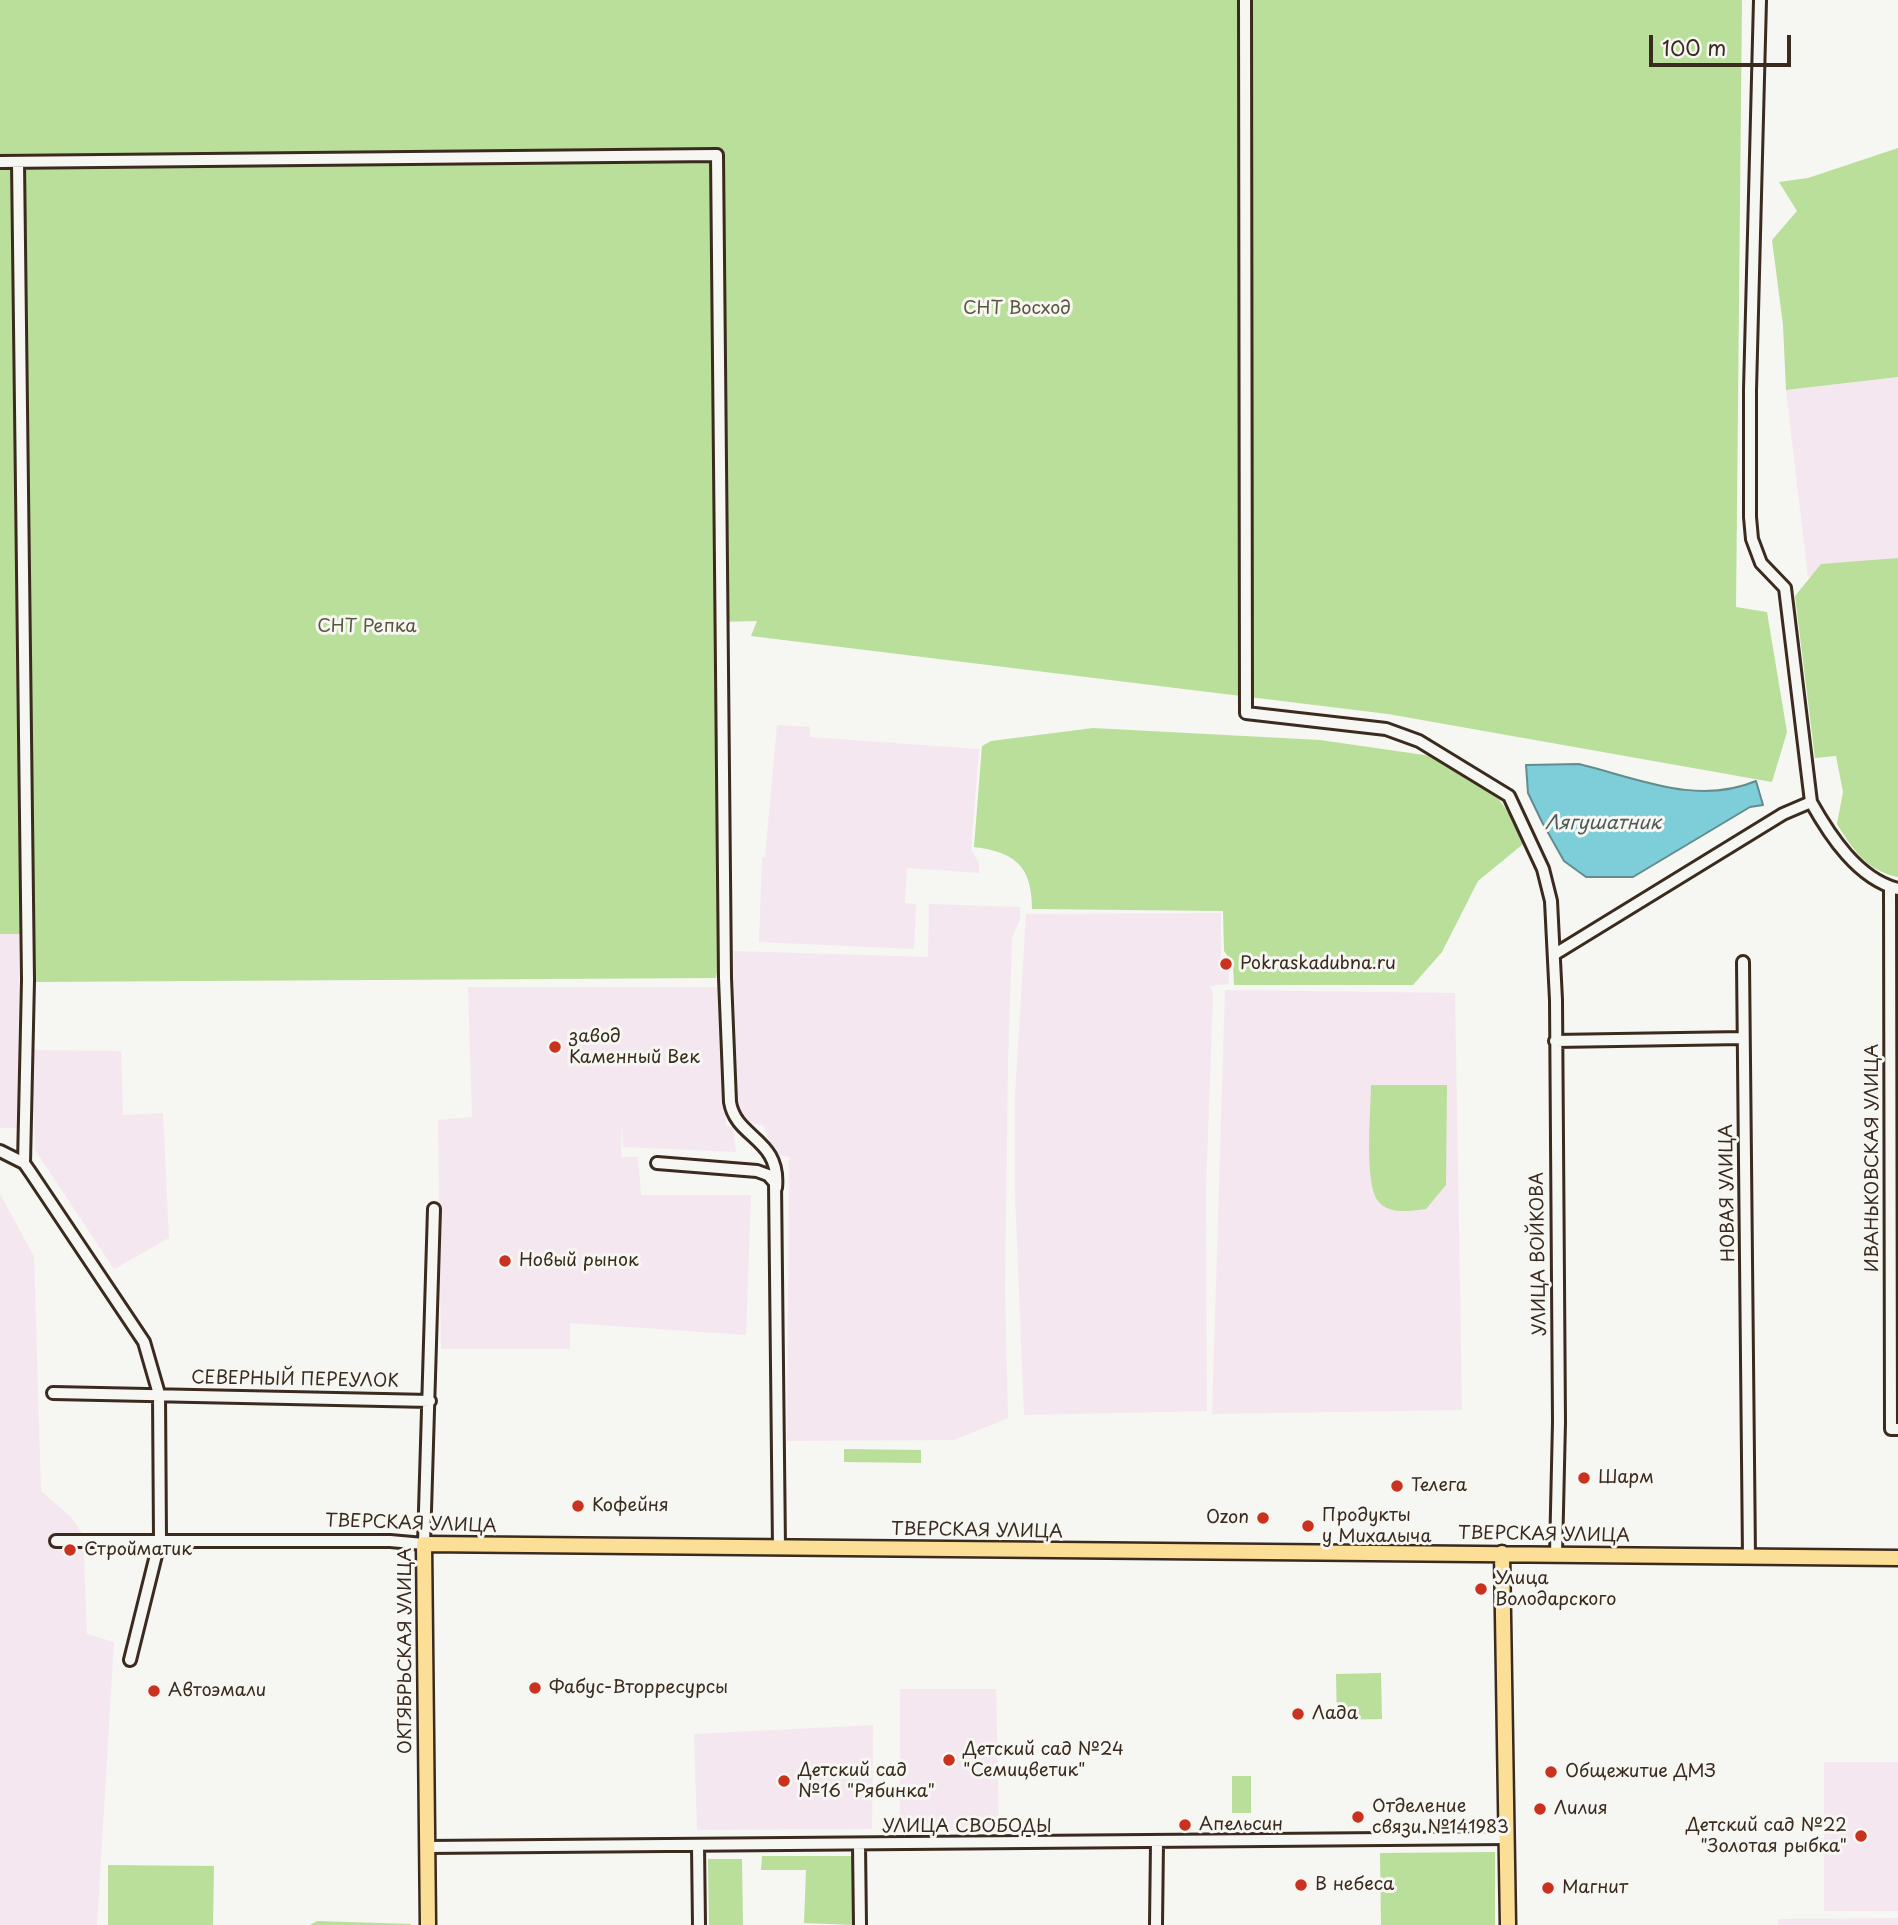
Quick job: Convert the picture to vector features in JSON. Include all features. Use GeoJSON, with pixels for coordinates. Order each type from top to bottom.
{"type":"FeatureCollection","features":[{"type":"Feature","properties":{"kind":"main road","name":"ТВЕРСКАЯ УЛИЦА"},"geometry":{"type":"LineString","coordinates":[[424,1544],[1898,1559]]}},
{"type":"Feature","properties":{"kind":"main road","name":"ОКТЯБРЬСКАЯ УЛИЦА"},"geometry":{"type":"LineString","coordinates":[[424,1544],[428,1925]]}},
{"type":"Feature","properties":{"kind":"main road"},"geometry":{"type":"LineString","coordinates":[[1502,1553],[1508,1925]]}},
{"type":"Feature","properties":{"kind":"street","name":"УЛИЦА ВОЙКОВА"},"geometry":{"type":"LineString","coordinates":[[1245,0],[1247,713],[1386,729],[1419,741],[1509,796],[1544,869],[1551,901],[1555,954],[1559,1422],[1556,1554]]}},
{"type":"Feature","properties":{"kind":"street"},"geometry":{"type":"LineString","coordinates":[[1760,0],[1750,390],[1752,539],[1761,563],[1786,588],[1811,802],[1837,842],[1864,871],[1895,891]]}},
{"type":"Feature","properties":{"kind":"street"},"geometry":{"type":"LineString","coordinates":[[0,162],[717,155],[725,978],[730,1102],[734,1117],[762,1142],[778,1171],[779,1548]]}},
{"type":"Feature","properties":{"kind":"street"},"geometry":{"type":"LineString","coordinates":[[18,162],[28,980],[24,1163]]}},
{"type":"Feature","properties":{"kind":"street"},"geometry":{"type":"LineString","coordinates":[[1555,954],[1783,814],[1811,802]]}},
{"type":"Feature","properties":{"kind":"street","name":"ИВАНЬКОВСКАЯ УЛИЦА"},"geometry":{"type":"LineString","coordinates":[[1895,891],[1895,1429]]}},
{"type":"Feature","properties":{"kind":"street","name":"НОВАЯ УЛИЦА"},"geometry":{"type":"LineString","coordinates":[[1742,962],[1749,1556]]}},
{"type":"Feature","properties":{"kind":"street"},"geometry":{"type":"LineString","coordinates":[[1555,1041],[1743,1038]]}},
{"type":"Feature","properties":{"kind":"street"},"geometry":{"type":"LineString","coordinates":[[0,1151],[24,1163],[144,1342],[159,1394],[160,1539],[130,1660]]}},
{"type":"Feature","properties":{"kind":"street"},"geometry":{"type":"LineString","coordinates":[[657,1163],[757,1171],[772,1178],[776,1188]]}},
{"type":"Feature","properties":{"kind":"street","name":"ОКТЯБРЬСКАЯ УЛИЦА"},"geometry":{"type":"LineString","coordinates":[[424,1544],[434,1209]]}},
{"type":"Feature","properties":{"kind":"street","name":"СЕВЕРНЫЙ ПЕРЕУЛОК"},"geometry":{"type":"LineString","coordinates":[[53,1393],[430,1401]]}},
{"type":"Feature","properties":{"kind":"street","name":"ТВЕРСКАЯ УЛИЦА"},"geometry":{"type":"LineString","coordinates":[[56,1541],[160,1539],[390,1541],[424,1544]]}},
{"type":"Feature","properties":{"kind":"street","name":"УЛИЦА СВОБОДЫ"},"geometry":{"type":"LineString","coordinates":[[427,1847],[1507,1838]]}},
{"type":"Feature","properties":{"kind":"street"},"geometry":{"type":"LineString","coordinates":[[1156,1925],[1157,1842]]}},
{"type":"Feature","properties":{"kind":"street"},"geometry":{"type":"LineString","coordinates":[[859,1845],[860,1925]]}},
{"type":"Feature","properties":{"kind":"street"},"geometry":{"type":"LineString","coordinates":[[698,1846],[699,1925]]}},
{"type":"Feature","properties":{"kind":"shaded area"},"geometry":{"type":"Polygon","coordinates":[[[1898,377],[1898,566],[1808,577],[1786,390],[1898,377]]]}},
{"type":"Feature","properties":{"kind":"shaded area"},"geometry":{"type":"Polygon","coordinates":[[[777,725],[810,727],[810,737],[979,749],[971,850],[979,863],[979,873],[907,868],[905,903],[916,904],[914,949],[759,942],[762,857],[765,857],[777,725]]]}},
{"type":"Feature","properties":{"kind":"shaded area"},"geometry":{"type":"Polygon","coordinates":[[[929,904],[1020,907],[1020,919],[1012,938],[1008,1063],[1005,1290],[1008,1418],[954,1440],[787,1441],[789,1157],[775,1155],[763,1125],[747,1123],[736,1108],[730,988],[733,951],[928,957],[929,904]]]}},
{"type":"Feature","properties":{"kind":"shaded area"},"geometry":{"type":"Polygon","coordinates":[[[1221,913],[1221,959],[1228,967],[1229,984],[1210,986],[1213,994],[1206,1190],[1207,1411],[1024,1415],[1015,1194],[1015,1096],[1026,914],[1221,913]]]}},
{"type":"Feature","properties":{"kind":"shaded area"},"geometry":{"type":"Polygon","coordinates":[[[0,934],[19,934],[18,1128],[0,1128],[0,934]]]}},
{"type":"Feature","properties":{"kind":"shaded area"},"geometry":{"type":"Polygon","coordinates":[[[468,987],[720,987],[726,1125],[733,1128],[736,1152],[623,1147],[622,1120],[621,1157],[638,1157],[641,1195],[751,1195],[746,1335],[570,1323],[570,1349],[441,1349],[438,1120],[472,1117],[468,987]]]}},
{"type":"Feature","properties":{"kind":"shaded area"},"geometry":{"type":"Polygon","coordinates":[[[1225,990],[1455,993],[1462,1410],[1212,1414],[1225,990]]]}},
{"type":"Feature","properties":{"kind":"shaded area"},"geometry":{"type":"Polygon","coordinates":[[[32,1050],[121,1051],[123,1115],[163,1113],[169,1238],[114,1269],[35,1150],[32,1050]]]}},
{"type":"Feature","properties":{"kind":"shaded area"},"geometry":{"type":"Polygon","coordinates":[[[0,1194],[34,1256],[41,1491],[71,1517],[83,1535],[87,1634],[114,1642],[97,1925],[0,1925],[0,1194]]]}},
{"type":"Feature","properties":{"kind":"shaded area","name":"Детский сад №24 \"Семицветик\""},"geometry":{"type":"Polygon","coordinates":[[[900,1689],[996,1689],[999,1830],[900,1831],[900,1689]]]}},
{"type":"Feature","properties":{"kind":"shaded area","name":"Детский сад №16 \"Рябинка\""},"geometry":{"type":"Polygon","coordinates":[[[873,1725],[872,1829],[697,1830],[694,1734],[873,1725]]]}},
{"type":"Feature","properties":{"kind":"shaded area","name":"Детский сад №22 \"Золотая рыбка\""},"geometry":{"type":"Polygon","coordinates":[[[1824,1762],[1898,1762],[1898,1911],[1824,1911],[1824,1762]]]}},
{"type":"Feature","properties":{"kind":"shaded area"},"geometry":{"type":"Polygon","coordinates":[[[1898,1918],[1898,1925],[1778,1925],[1778,1919],[1898,1918]]]}},
{"type":"Feature","properties":{"kind":"green space"},"geometry":{"type":"Polygon","coordinates":[[[0,0],[1742,0],[1736,607],[1767,612],[1787,732],[1772,782],[1388,714],[751,636],[757,621],[717,622],[722,943],[716,978],[35,982],[34,934],[0,934],[0,0]]]}},
{"type":"Feature","properties":{"kind":"green space"},"geometry":{"type":"Polygon","coordinates":[[[1898,148],[1898,377],[1786,390],[1783,325],[1772,240],[1797,211],[1779,182],[1808,178],[1898,148]]]}},
{"type":"Feature","properties":{"kind":"green space"},"geometry":{"type":"Polygon","coordinates":[[[1898,558],[1898,877],[1878,870],[1862,858],[1837,824],[1843,792],[1836,756],[1815,758],[1795,596],[1821,564],[1898,558]]]}},
{"type":"Feature","properties":{"kind":"green space"},"geometry":{"type":"Polygon","coordinates":[[[1093,728],[1320,740],[1445,758],[1488,784],[1528,840],[1478,881],[1442,952],[1413,985],[1234,985],[1233,963],[1224,951],[1223,911],[1032,909],[1029,882],[1018,864],[1000,853],[974,847],[982,746],[991,741],[1093,728]]]}},
{"type":"Feature","properties":{"kind":"green space"},"geometry":{"type":"Polygon","coordinates":[[[1371,1085],[1447,1085],[1446,1185],[1426,1209],[1400,1211],[1388,1208],[1378,1201],[1374,1192],[1370,1163],[1371,1085]]]}},
{"type":"Feature","properties":{"kind":"green space"},"geometry":{"type":"Polygon","coordinates":[[[844,1449],[921,1450],[921,1463],[844,1462],[844,1449]]]}},
{"type":"Feature","properties":{"kind":"green space"},"geometry":{"type":"Polygon","coordinates":[[[1381,1673],[1382,1719],[1337,1720],[1336,1674],[1381,1673]]]}},
{"type":"Feature","properties":{"kind":"green space"},"geometry":{"type":"Polygon","coordinates":[[[1232,1776],[1251,1776],[1251,1813],[1232,1813],[1232,1776]]]}},
{"type":"Feature","properties":{"kind":"green space"},"geometry":{"type":"Polygon","coordinates":[[[1495,1852],[1495,1925],[1381,1925],[1380,1853],[1495,1852]]]}},
{"type":"Feature","properties":{"kind":"green space"},"geometry":{"type":"Polygon","coordinates":[[[762,1856],[854,1856],[854,1925],[804,1923],[806,1870],[761,1870],[762,1856]]]}},
{"type":"Feature","properties":{"kind":"green space"},"geometry":{"type":"Polygon","coordinates":[[[708,1859],[742,1859],[743,1925],[709,1925],[708,1859]]]}},
{"type":"Feature","properties":{"kind":"green space"},"geometry":{"type":"Polygon","coordinates":[[[108,1865],[214,1866],[213,1925],[108,1925],[108,1865]]]}},
{"type":"Feature","properties":{"kind":"green space"},"geometry":{"type":"Polygon","coordinates":[[[317,1921],[411,1924],[411,1925],[310,1925],[317,1921]]]}},
{"type":"Feature","properties":{"kind":"water","name":"Лягушатник"},"geometry":{"type":"Polygon","coordinates":[[[1579,764],[1645,782],[1689,790],[1712,791],[1756,781],[1763,805],[1750,807],[1633,877],[1586,877],[1564,861],[1542,822],[1528,793],[1526,765],[1579,764]]]}},
{"type":"Feature","properties":{"kind":"place","name":"Pokraskadubna.ru"},"geometry":{"type":"Point","coordinates":[1226,964]}},
{"type":"Feature","properties":{"kind":"place","name":"завод Каменный Век"},"geometry":{"type":"Point","coordinates":[555,1047]}},
{"type":"Feature","properties":{"kind":"place","name":"Новый рынок"},"geometry":{"type":"Point","coordinates":[505,1261]}},
{"type":"Feature","properties":{"kind":"place","name":"Шарм"},"geometry":{"type":"Point","coordinates":[1584,1478]}},
{"type":"Feature","properties":{"kind":"place","name":"Телега"},"geometry":{"type":"Point","coordinates":[1397,1486]}},
{"type":"Feature","properties":{"kind":"place","name":"Кофейня"},"geometry":{"type":"Point","coordinates":[578,1506]}},
{"type":"Feature","properties":{"kind":"place","name":"Ozon"},"geometry":{"type":"Point","coordinates":[1263,1518]}},
{"type":"Feature","properties":{"kind":"place","name":"Продукты у Михалыча"},"geometry":{"type":"Point","coordinates":[1308,1526]}},
{"type":"Feature","properties":{"kind":"place","name":"Стройматик"},"geometry":{"type":"Point","coordinates":[70,1550]}},
{"type":"Feature","properties":{"kind":"place","name":"Улица Володарского"},"geometry":{"type":"Point","coordinates":[1481,1589]}},
{"type":"Feature","properties":{"kind":"place","name":"Фабус-Вторресурсы"},"geometry":{"type":"Point","coordinates":[535,1688]}},
{"type":"Feature","properties":{"kind":"place","name":"Автоэмали"},"geometry":{"type":"Point","coordinates":[154,1691]}},
{"type":"Feature","properties":{"kind":"place","name":"Лада"},"geometry":{"type":"Point","coordinates":[1298,1714]}},
{"type":"Feature","properties":{"kind":"place","name":"Детский сад №24 \"Семицветик\""},"geometry":{"type":"Point","coordinates":[949,1760]}},
{"type":"Feature","properties":{"kind":"place","name":"Общежитие ДМЗ"},"geometry":{"type":"Point","coordinates":[1551,1772]}},
{"type":"Feature","properties":{"kind":"place","name":"Детский сад №16 \"Рябинка\""},"geometry":{"type":"Point","coordinates":[784,1781]}},
{"type":"Feature","properties":{"kind":"place","name":"Лилия"},"geometry":{"type":"Point","coordinates":[1540,1809]}},
{"type":"Feature","properties":{"kind":"place","name":"Отделение связи №141983"},"geometry":{"type":"Point","coordinates":[1358,1817]}},
{"type":"Feature","properties":{"kind":"place","name":"Апельсин"},"geometry":{"type":"Point","coordinates":[1185,1825]}},
{"type":"Feature","properties":{"kind":"place","name":"Детский сад №22 \"Золотая рыбка\""},"geometry":{"type":"Point","coordinates":[1861,1836]}},
{"type":"Feature","properties":{"kind":"place","name":"В небеса"},"geometry":{"type":"Point","coordinates":[1301,1885]}},
{"type":"Feature","properties":{"kind":"place","name":"Магнит"},"geometry":{"type":"Point","coordinates":[1548,1888]}},
{"type":"Feature","properties":{"kind":"park label","name":"СНТ Восход"},"geometry":{"type":"Point","coordinates":[1017,309]}},
{"type":"Feature","properties":{"kind":"park label","name":"СНТ Репка"},"geometry":{"type":"Point","coordinates":[367,627]}}]}
